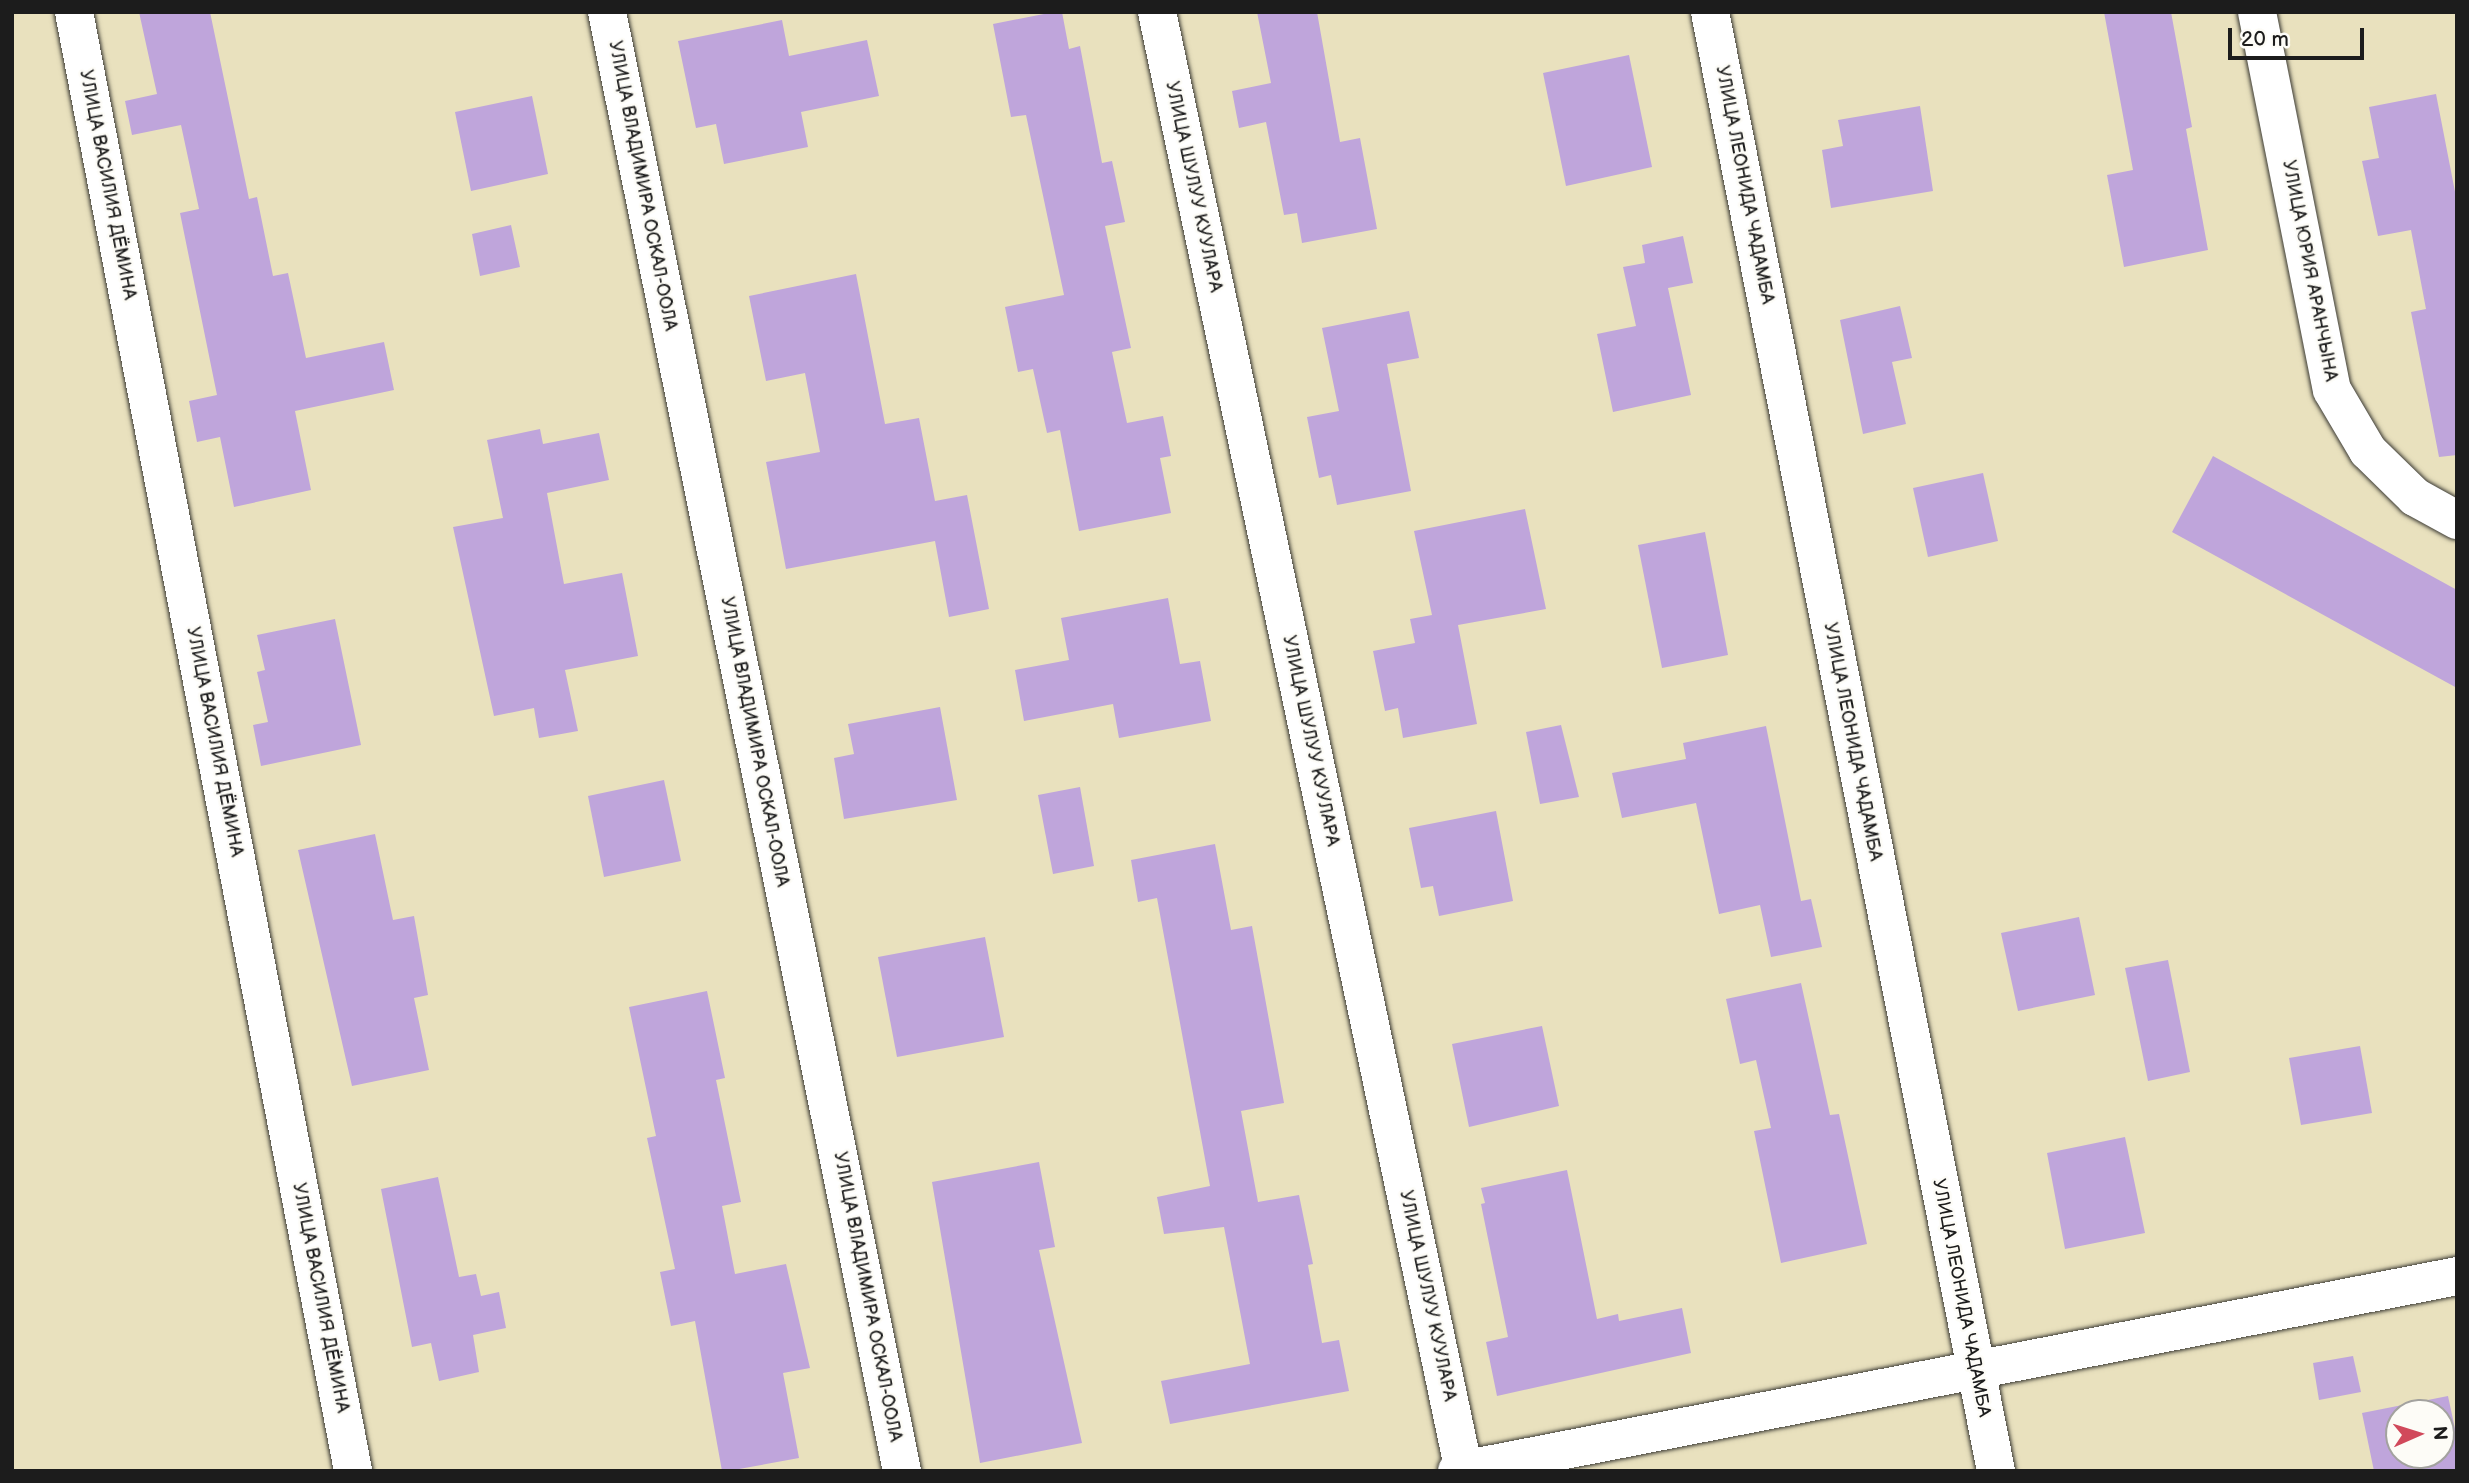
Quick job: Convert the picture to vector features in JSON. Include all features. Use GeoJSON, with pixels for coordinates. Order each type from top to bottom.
{"type":"FeatureCollection","features":[{"type":"Feature","properties":{"kind":"street","name":"УЛИЦА ВАСИЛИЯ ДЁМИНА"},"geometry":{"type":"LineString","coordinates":[[74,12],[353,1471]]}},
{"type":"Feature","properties":{"kind":"street","name":"УЛИЦА ВЛАДИМИРА ОСКАЛ-ООЛА"},"geometry":{"type":"LineString","coordinates":[[607,12],[902,1471]]}},
{"type":"Feature","properties":{"kind":"street","name":"УЛИЦА ШУЛУУ КУУЛАРА"},"geometry":{"type":"LineString","coordinates":[[1157,12],[1461,1470]]}},
{"type":"Feature","properties":{"kind":"street","name":"УЛИЦА ЛЕОНИДА ЧАДАМБА"},"geometry":{"type":"LineString","coordinates":[[1710,12],[1996,1471]]}},
{"type":"Feature","properties":{"kind":"street","name":"УЛИЦА ЮРИЯ АРАНЧЫНА"},"geometry":{"type":"LineString","coordinates":[[2257,12],[2332,390],[2368,451],[2415,497],[2457,520]]}},
{"type":"Feature","properties":{"kind":"street"},"geometry":{"type":"LineString","coordinates":[[1461,1470],[1975,1373],[2457,1276]]}},
{"type":"Feature","properties":{"kind":"building"},"geometry":{"type":"Polygon","coordinates":[[[139,12],[210,12],[249,199],[257,197],[273,276],[288,273],[306,358],[384,342],[394,390],[295,411],[311,490],[234,507],[220,437],[197,442],[189,401],[217,395],[180,213],[199,209],[181,125],[132,135],[125,101],[157,94],[139,12]]]}},
{"type":"Feature","properties":{"kind":"building"},"geometry":{"type":"Polygon","coordinates":[[[1062,12],[1069,49],[1080,46],[1102,163],[1112,161],[1125,222],[1105,226],[1131,348],[1112,352],[1127,423],[1163,416],[1171,456],[1160,458],[1171,513],[1079,531],[1060,430],[1047,433],[1033,369],[1018,372],[1005,307],[1064,295],[1026,115],[1011,117],[993,24],[1062,12]]]}},
{"type":"Feature","properties":{"kind":"building"},"geometry":{"type":"Polygon","coordinates":[[[1257,12],[1317,12],[1340,142],[1360,138],[1377,229],[1302,243],[1297,213],[1284,215],[1266,122],[1239,128],[1232,91],[1271,83],[1257,12]]]}},
{"type":"Feature","properties":{"kind":"building"},"geometry":{"type":"Polygon","coordinates":[[[2104,12],[2171,12],[2192,127],[2186,129],[2208,250],[2124,267],[2107,175],[2133,170],[2104,12]]]}},
{"type":"Feature","properties":{"kind":"building"},"geometry":{"type":"Polygon","coordinates":[[[782,20],[789,56],[867,40],[879,96],[801,112],[808,147],[724,164],[716,124],[696,128],[678,41],[782,20]]]}},
{"type":"Feature","properties":{"kind":"building"},"geometry":{"type":"Polygon","coordinates":[[[1629,55],[1652,167],[1566,186],[1543,73],[1629,55]]]}},
{"type":"Feature","properties":{"kind":"building"},"geometry":{"type":"Polygon","coordinates":[[[2436,94],[2457,202],[2457,455],[2439,457],[2411,312],[2426,309],[2411,230],[2378,236],[2362,161],[2379,158],[2369,107],[2436,94]]]}},
{"type":"Feature","properties":{"kind":"building"},"geometry":{"type":"Polygon","coordinates":[[[532,96],[548,174],[471,191],[455,112],[532,96]]]}},
{"type":"Feature","properties":{"kind":"building"},"geometry":{"type":"Polygon","coordinates":[[[1920,106],[1933,191],[1831,208],[1822,150],[1843,146],[1838,120],[1920,106]]]}},
{"type":"Feature","properties":{"kind":"building"},"geometry":{"type":"Polygon","coordinates":[[[511,225],[520,267],[480,276],[472,234],[511,225]]]}},
{"type":"Feature","properties":{"kind":"building"},"geometry":{"type":"Polygon","coordinates":[[[1683,236],[1693,283],[1668,288],[1691,395],[1613,412],[1597,334],[1636,326],[1623,267],[1645,263],[1642,245],[1683,236]]]}},
{"type":"Feature","properties":{"kind":"building"},"geometry":{"type":"Polygon","coordinates":[[[856,274],[885,424],[919,418],[935,501],[967,495],[989,609],[949,617],[935,541],[786,569],[766,462],[820,452],[805,373],[766,381],[749,296],[856,274]]]}},
{"type":"Feature","properties":{"kind":"building"},"geometry":{"type":"Polygon","coordinates":[[[1900,306],[1912,358],[1892,362],[1906,424],[1863,434],[1840,320],[1900,306]]]}},
{"type":"Feature","properties":{"kind":"building"},"geometry":{"type":"Polygon","coordinates":[[[1409,311],[1419,358],[1387,364],[1411,491],[1337,505],[1331,475],[1319,478],[1307,417],[1339,411],[1322,328],[1409,311]]]}},
{"type":"Feature","properties":{"kind":"building"},"geometry":{"type":"Polygon","coordinates":[[[540,429],[543,444],[599,433],[609,480],[547,493],[564,584],[622,573],[638,656],[565,670],[578,731],[539,738],[534,708],[494,716],[453,527],[503,518],[487,440],[540,429]]]}},
{"type":"Feature","properties":{"kind":"building"},"geometry":{"type":"Polygon","coordinates":[[[2213,456],[2457,590],[2457,688],[2172,532],[2213,456]]]}},
{"type":"Feature","properties":{"kind":"building"},"geometry":{"type":"Polygon","coordinates":[[[1983,473],[1998,541],[1928,557],[1913,488],[1983,473]]]}},
{"type":"Feature","properties":{"kind":"building"},"geometry":{"type":"Polygon","coordinates":[[[1525,509],[1546,609],[1458,625],[1477,724],[1403,738],[1398,708],[1385,711],[1373,651],[1415,643],[1410,619],[1432,615],[1414,531],[1525,509]]]}},
{"type":"Feature","properties":{"kind":"building"},"geometry":{"type":"Polygon","coordinates":[[[1705,532],[1728,655],[1662,668],[1638,545],[1705,532]]]}},
{"type":"Feature","properties":{"kind":"building"},"geometry":{"type":"Polygon","coordinates":[[[1168,598],[1180,664],[1200,661],[1211,721],[1119,738],[1113,704],[1024,721],[1015,670],[1069,660],[1061,618],[1168,598]]]}},
{"type":"Feature","properties":{"kind":"building"},"geometry":{"type":"Polygon","coordinates":[[[335,619],[361,745],[261,766],[253,725],[268,722],[257,672],[265,670],[257,635],[335,619]]]}},
{"type":"Feature","properties":{"kind":"building"},"geometry":{"type":"Polygon","coordinates":[[[940,707],[957,800],[844,819],[834,758],[854,754],[848,724],[940,707]]]}},
{"type":"Feature","properties":{"kind":"building"},"geometry":{"type":"Polygon","coordinates":[[[1561,725],[1579,797],[1540,804],[1526,732],[1561,725]]]}},
{"type":"Feature","properties":{"kind":"building"},"geometry":{"type":"Polygon","coordinates":[[[1766,726],[1801,901],[1811,899],[1822,947],[1771,957],[1760,905],[1719,914],[1696,803],[1622,818],[1612,773],[1686,759],[1683,743],[1766,726]]]}},
{"type":"Feature","properties":{"kind":"building"},"geometry":{"type":"Polygon","coordinates":[[[664,780],[681,861],[604,877],[588,796],[664,780]]]}},
{"type":"Feature","properties":{"kind":"building"},"geometry":{"type":"Polygon","coordinates":[[[1080,787],[1094,866],[1053,874],[1038,795],[1080,787]]]}},
{"type":"Feature","properties":{"kind":"building"},"geometry":{"type":"Polygon","coordinates":[[[1496,811],[1513,901],[1439,916],[1433,886],[1421,888],[1409,828],[1496,811]]]}},
{"type":"Feature","properties":{"kind":"building"},"geometry":{"type":"Polygon","coordinates":[[[375,834],[393,920],[414,916],[428,995],[414,998],[429,1070],[352,1086],[298,850],[375,834]]]}},
{"type":"Feature","properties":{"kind":"building"},"geometry":{"type":"Polygon","coordinates":[[[1215,844],[1231,930],[1252,926],[1284,1103],[1241,1111],[1258,1202],[1299,1195],[1313,1264],[1308,1265],[1322,1343],[1339,1340],[1349,1391],[1170,1424],[1161,1381],[1250,1364],[1224,1227],[1164,1234],[1157,1197],[1210,1186],[1157,898],[1138,902],[1131,860],[1215,844]]]}},
{"type":"Feature","properties":{"kind":"building"},"geometry":{"type":"Polygon","coordinates":[[[2079,917],[2095,995],[2018,1011],[2001,933],[2079,917]]]}},
{"type":"Feature","properties":{"kind":"building"},"geometry":{"type":"Polygon","coordinates":[[[985,937],[1004,1037],[897,1057],[878,957],[985,937]]]}},
{"type":"Feature","properties":{"kind":"building"},"geometry":{"type":"Polygon","coordinates":[[[2168,960],[2190,1072],[2148,1081],[2125,968],[2168,960]]]}},
{"type":"Feature","properties":{"kind":"building"},"geometry":{"type":"Polygon","coordinates":[[[1801,983],[1830,1115],[1839,1114],[1867,1244],[1781,1263],[1754,1131],[1771,1128],[1756,1060],[1740,1064],[1726,999],[1801,983]]]}},
{"type":"Feature","properties":{"kind":"building"},"geometry":{"type":"Polygon","coordinates":[[[707,991],[725,1078],[716,1080],[741,1202],[722,1206],[735,1274],[786,1264],[810,1368],[783,1373],[799,1458],[728,1471],[722,1471],[695,1321],[671,1326],[660,1272],[675,1269],[647,1138],[656,1136],[629,1007],[707,991]]]}},
{"type":"Feature","properties":{"kind":"building"},"geometry":{"type":"Polygon","coordinates":[[[1542,1026],[1559,1106],[1469,1127],[1452,1044],[1542,1026]]]}},
{"type":"Feature","properties":{"kind":"building"},"geometry":{"type":"Polygon","coordinates":[[[2360,1046],[2372,1113],[2301,1125],[2289,1058],[2360,1046]]]}},
{"type":"Feature","properties":{"kind":"building"},"geometry":{"type":"Polygon","coordinates":[[[2125,1137],[2145,1233],[2065,1249],[2047,1153],[2125,1137]]]}},
{"type":"Feature","properties":{"kind":"building"},"geometry":{"type":"Polygon","coordinates":[[[1039,1162],[1055,1247],[1039,1250],[1082,1443],[980,1463],[932,1182],[1039,1162]]]}},
{"type":"Feature","properties":{"kind":"building"},"geometry":{"type":"Polygon","coordinates":[[[1567,1170],[1597,1319],[1618,1314],[1619,1321],[1682,1308],[1691,1353],[1497,1396],[1486,1342],[1508,1337],[1481,1204],[1485,1203],[1481,1188],[1567,1170]]]}},
{"type":"Feature","properties":{"kind":"building"},"geometry":{"type":"Polygon","coordinates":[[[438,1177],[459,1277],[476,1274],[481,1296],[499,1292],[506,1328],[473,1335],[479,1372],[439,1381],[431,1343],[412,1347],[381,1189],[438,1177]]]}},
{"type":"Feature","properties":{"kind":"building"},"geometry":{"type":"Polygon","coordinates":[[[2353,1356],[2361,1392],[2319,1400],[2313,1363],[2353,1356]]]}},
{"type":"Feature","properties":{"kind":"building"},"geometry":{"type":"Polygon","coordinates":[[[2385,1408],[2385,1469],[2455,1469],[2455,1429],[2457,1471],[2374,1471],[2362,1413],[2385,1408]]]}}]}
